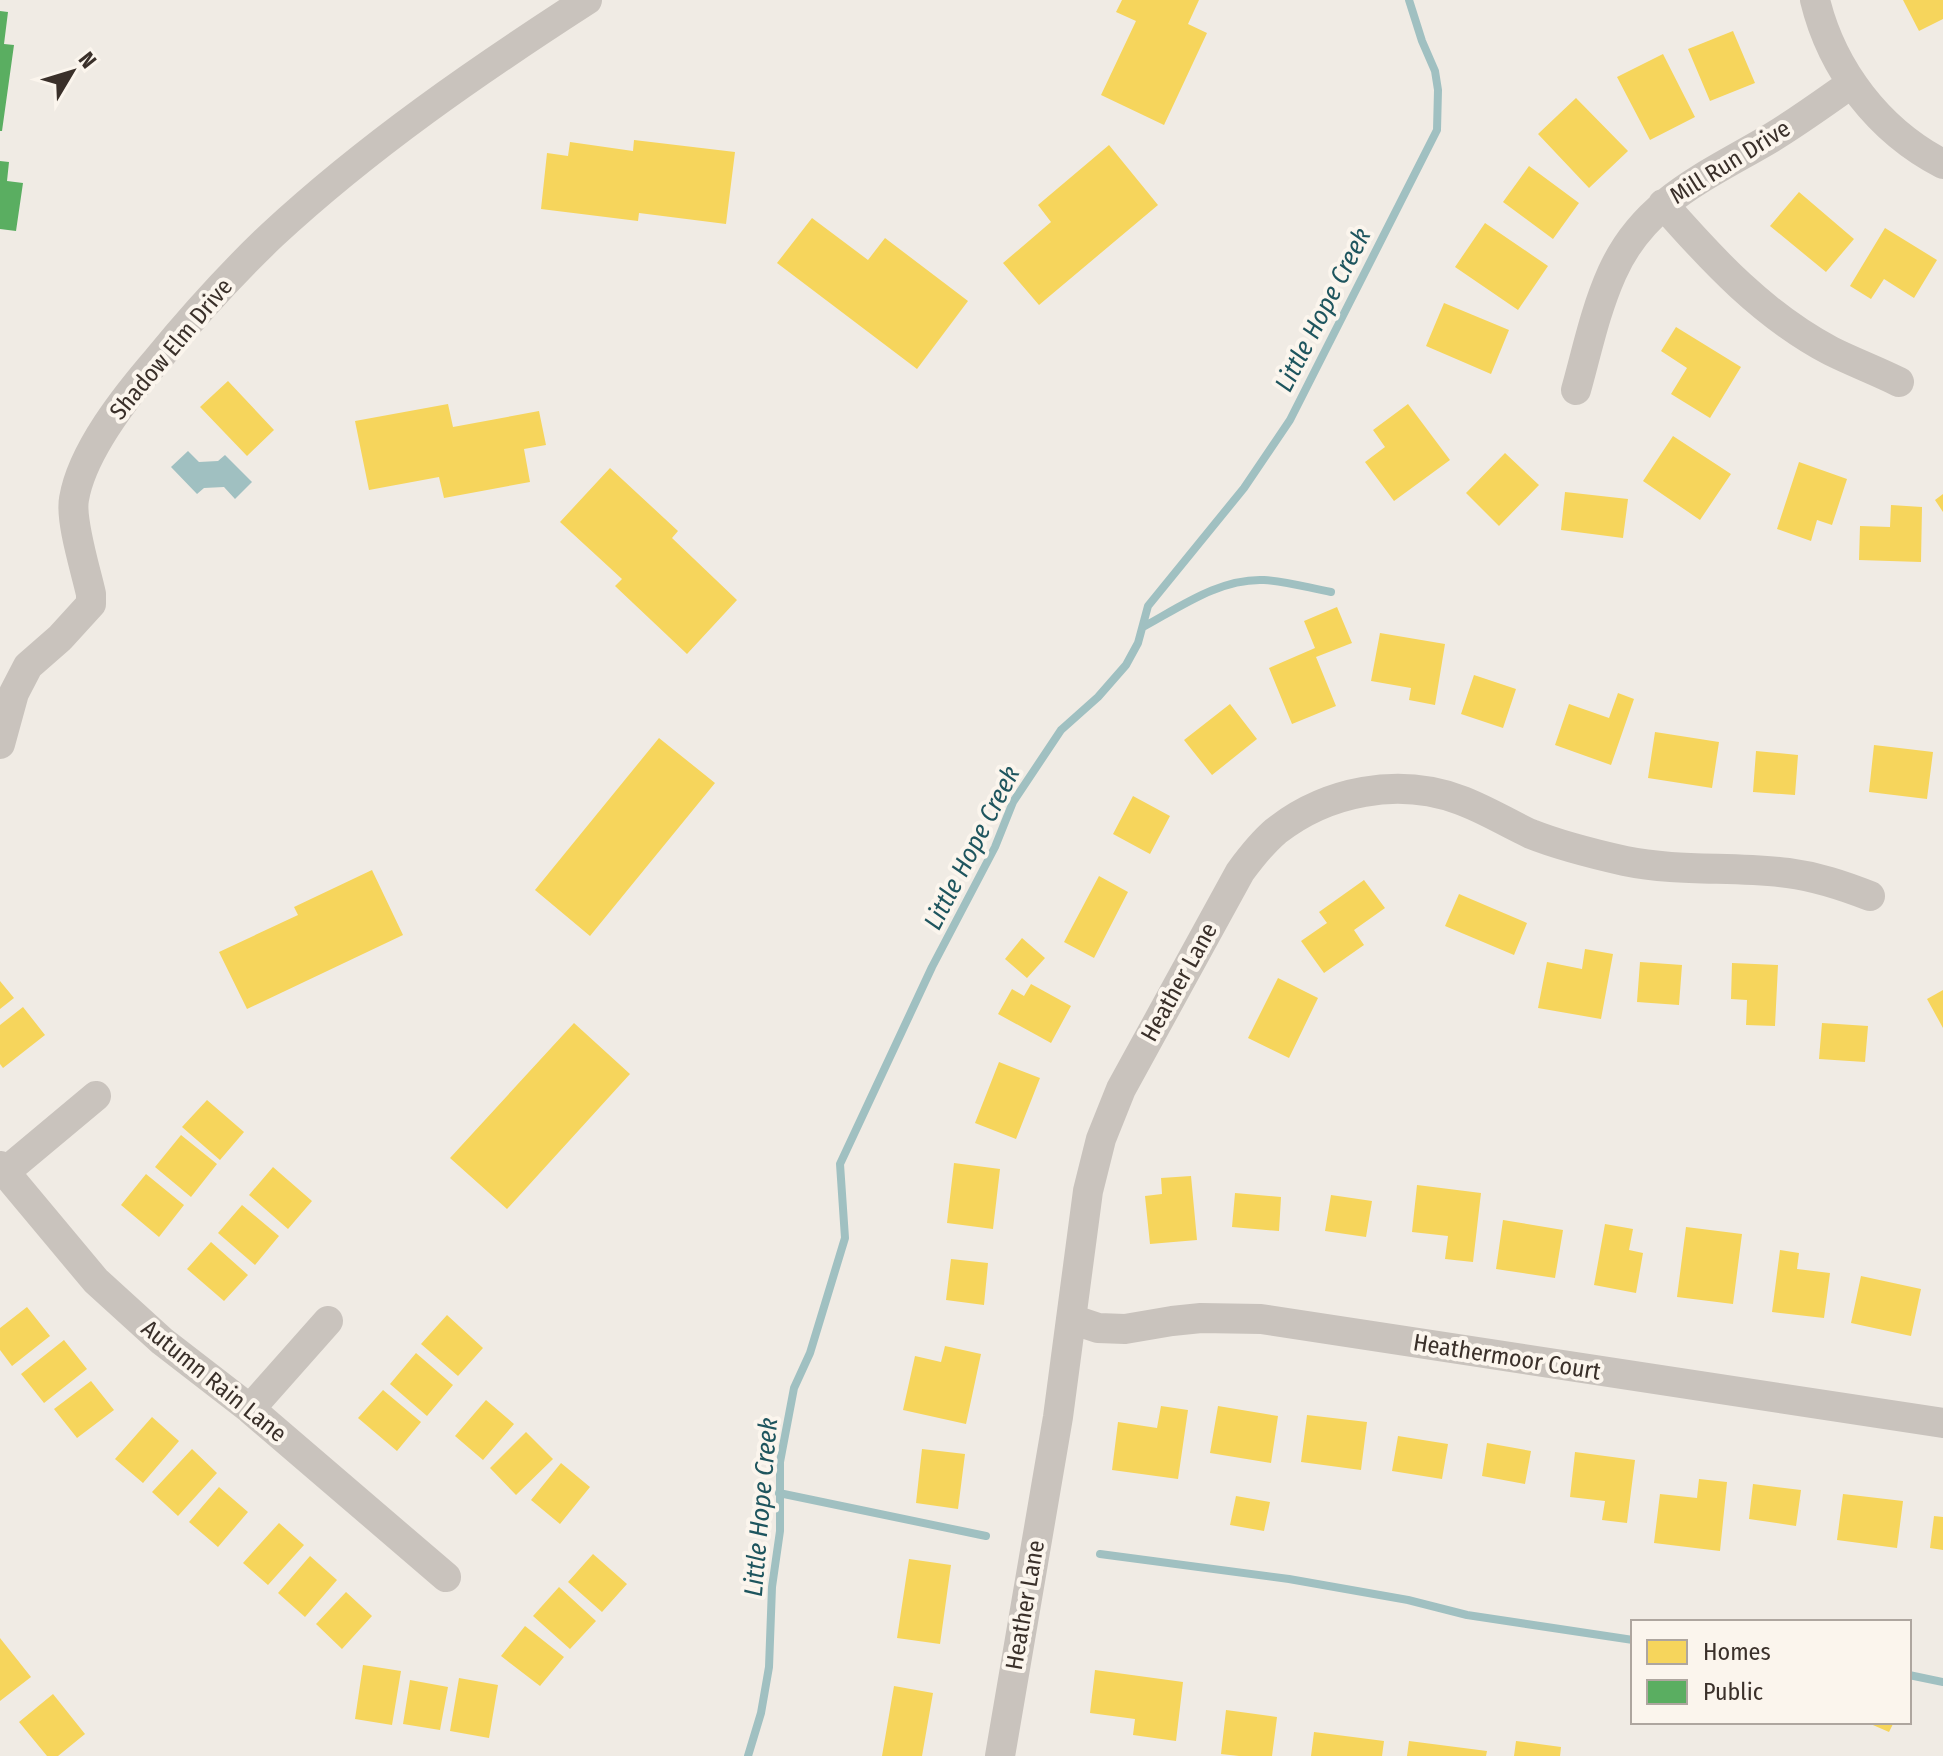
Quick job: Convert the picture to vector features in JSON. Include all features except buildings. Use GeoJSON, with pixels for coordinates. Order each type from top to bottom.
{"type":"FeatureCollection","features":[{"type":"Feature","properties":{"kind":"street","name":"Shadow Elm Drive"},"geometry":{"type":"LineString","coordinates":[[0,744],[14,693],[28,666],[60,638],[91,604],[77,534],[74,501],[84,469],[104,430],[134,386],[198,310],[272,235],[367,153],[514,47],[587,0]]}},
{"type":"Feature","properties":{"kind":"street"},"geometry":{"type":"LineString","coordinates":[[1815,0],[1832,49],[1852,83],[1876,114],[1893,130],[1943,164]]}},
{"type":"Feature","properties":{"kind":"street","name":"Mill Run Drive"},"geometry":{"type":"LineString","coordinates":[[1576,390],[1612,272],[1628,244],[1652,214],[1681,190],[1775,136],[1852,83]]}},
{"type":"Feature","properties":{"kind":"street"},"geometry":{"type":"LineString","coordinates":[[1663,204],[1706,253],[1781,319],[1830,351],[1899,382]]}},
{"type":"Feature","properties":{"kind":"street","name":"Heather Lane"},"geometry":{"type":"LineString","coordinates":[[1000,1756],[1058,1417],[1088,1191],[1101,1139],[1121,1089],[1240,872],[1263,843],[1309,810],[1332,799],[1370,791],[1408,789],[1444,795],[1562,845],[1626,861],[1787,873],[1829,880],[1870,896]]}},
{"type":"Feature","properties":{"kind":"street"},"geometry":{"type":"LineString","coordinates":[[2,1169],[96,1096]]}},
{"type":"Feature","properties":{"kind":"street","name":"Autumn Rain Lane"},"geometry":{"type":"LineString","coordinates":[[2,1169],[96,1281],[162,1341],[250,1409],[446,1577]]}},
{"type":"Feature","properties":{"kind":"street","name":"Heathermoor Court"},"geometry":{"type":"LineString","coordinates":[[1071,1319],[1098,1328],[1125,1329],[1201,1318],[1261,1319],[1943,1423]]}},
{"type":"Feature","properties":{"kind":"street"},"geometry":{"type":"LineString","coordinates":[[250,1409],[328,1321]]}},
{"type":"Feature","properties":{"kind":"water"},"geometry":{"type":"Polygon","coordinates":[[[188,451],[199,462],[218,461],[225,455],[252,482],[235,499],[224,487],[204,488],[197,494],[171,467],[188,451]]]}},
{"type":"Feature","properties":{"kind":"waterway","name":"Little Hope Creek"},"geometry":{"type":"LineString","coordinates":[[748,1756],[761,1713],[769,1667],[772,1587],[780,1531],[780,1462],[794,1388],[810,1353],[845,1238],[840,1164],[932,967],[995,847],[1013,802],[1061,730],[1098,697],[1126,665],[1138,643],[1148,606],[1244,488],[1290,420],[1437,130],[1435,71],[1409,0]]}},
{"type":"Feature","properties":{"kind":"waterway"},"geometry":{"type":"LineString","coordinates":[[1143,627],[1201,595],[1248,581],[1281,582],[1331,592]]}},
{"type":"Feature","properties":{"kind":"waterway"},"geometry":{"type":"LineString","coordinates":[[779,1493],[986,1536]]}},
{"type":"Feature","properties":{"kind":"waterway"},"geometry":{"type":"LineString","coordinates":[[1100,1554],[1289,1579],[1408,1600],[1467,1615],[1631,1640]]}},
{"type":"Feature","properties":{"kind":"waterway"},"geometry":{"type":"LineString","coordinates":[[1911,1675],[1943,1682]]}}]}
